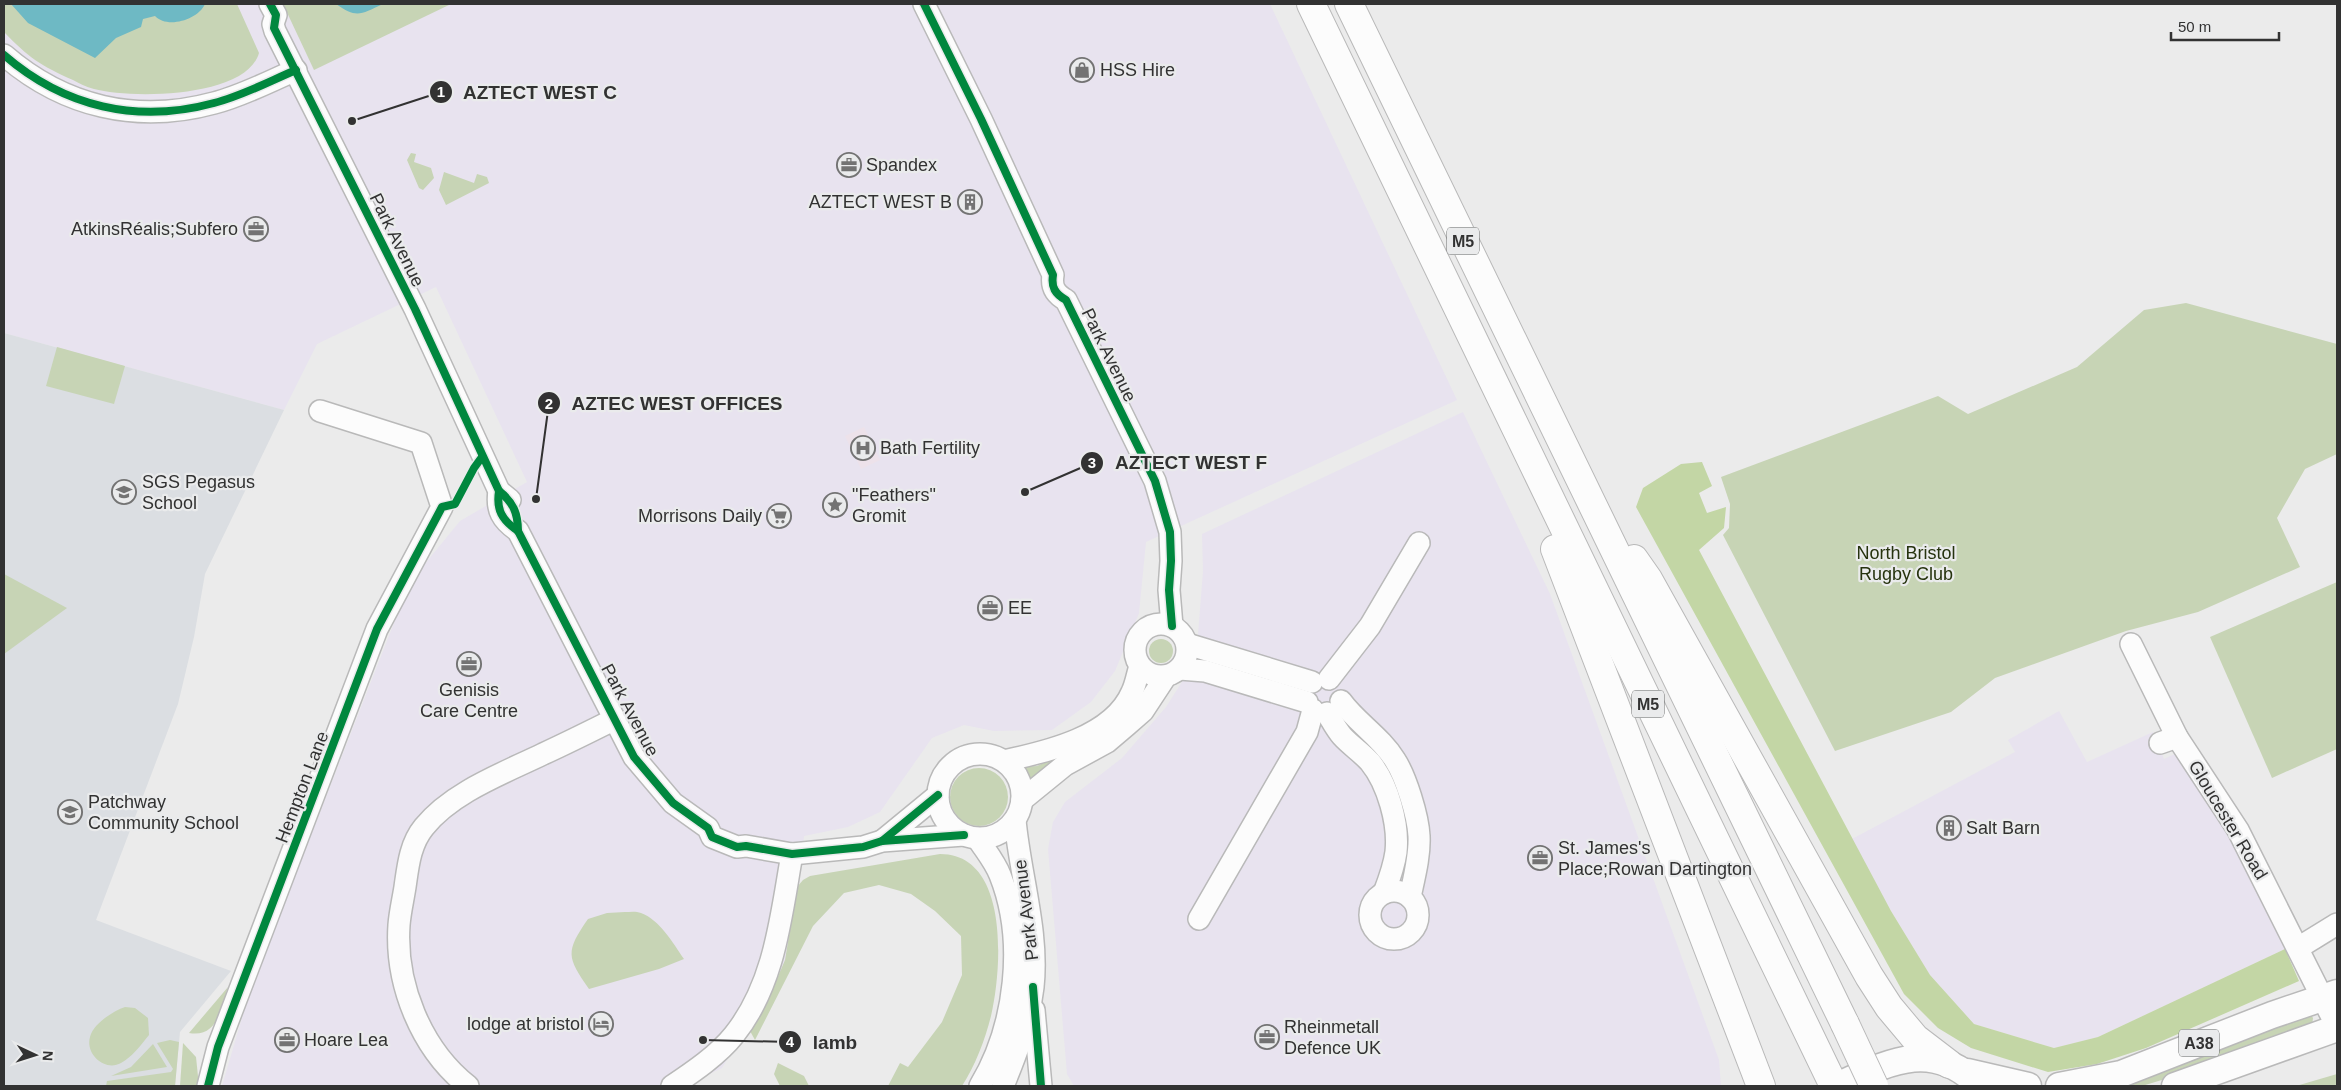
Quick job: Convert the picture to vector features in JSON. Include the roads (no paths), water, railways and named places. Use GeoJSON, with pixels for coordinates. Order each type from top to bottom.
{"type":"FeatureCollection","features":[{"type":"Feature","properties":{"kind":"highway","name":"M5"},"geometry":{"type":"LineString","coordinates":[[1311,4],[1484,366],[1835,1086]]}},
{"type":"Feature","properties":{"kind":"highway","name":"M5"},"geometry":{"type":"LineString","coordinates":[[1349,4],[1874,1086]]}},
{"type":"Feature","properties":{"kind":"highway","name":"M5"},"geometry":{"type":"LineString","coordinates":[[1484,366],[1761,1086]]}},
{"type":"Feature","properties":{"kind":"highway","name":"M5"},"geometry":{"type":"LineString","coordinates":[[1578,478],[1648,579],[1869,976],[1889,1007],[1915,1038],[1965,1074]]}},
{"type":"Feature","properties":{"kind":"main road","name":"A38"},"geometry":{"type":"LineString","coordinates":[[2059,1086],[2121,1074],[2330,995]]}},
{"type":"Feature","properties":{"kind":"main road","name":"Gloucester Road"},"geometry":{"type":"LineString","coordinates":[[2175,1086],[2337,1027]]}},
{"type":"Feature","properties":{"kind":"main road"},"geometry":{"type":"LineString","coordinates":[[1835,1086],[1887,1063],[1906,1058],[1965,1074],[2028,1086]]}},
{"type":"Feature","properties":{"kind":"street","name":"Park Avenue"},"geometry":{"type":"LineString","coordinates":[[256,4],[264,20],[272,14],[296,70],[415,309],[498,491],[512,504],[518,518],[518,531],[575,637],[634,757],[660,790],[673,803],[708,828],[712,837],[737,848],[746,846],[792,854],[863,847],[882,841],[971,837],[999,873],[1011,909],[1014,963],[1010,1003],[999,1047],[980,1086]]}},
{"type":"Feature","properties":{"kind":"street","name":"Park Avenue"},"geometry":{"type":"LineString","coordinates":[[924,4],[981,119],[1054,275],[1062,278],[1069,292],[1066,300],[1154,481],[1170,532],[1169,590],[1163,625]]}},
{"type":"Feature","properties":{"kind":"street"},"geometry":{"type":"LineString","coordinates":[[4,55],[37,82],[86,102],[130,113],[164,112],[215,103],[296,70]]}},
{"type":"Feature","properties":{"kind":"street","name":"Hempton Lane"},"geometry":{"type":"LineString","coordinates":[[208,1086],[228,1020],[377,629],[442,507],[423,440],[320,411]]}},
{"type":"Feature","properties":{"kind":"street"},"geometry":{"type":"LineString","coordinates":[[1199,919],[1302,740],[1322,698],[1370,626],[1419,543]]}},
{"type":"Feature","properties":{"kind":"street"},"geometry":{"type":"LineString","coordinates":[[1019,810],[1021,785],[1015,772],[1004,761],[988,754],[973,754],[956,761],[944,776],[938,795],[941,812],[950,826],[971,837],[992,837],[1005,831],[1019,810],[1065,765],[1107,742],[1143,711],[1173,672],[1186,660],[1187,644],[1184,636],[1163,625],[1146,628],[1137,639],[1135,656],[1140,666],[1147,673],[1156,676],[1173,672],[1205,671],[1322,698],[1341,735],[1369,762],[1378,774],[1389,803],[1396,837],[1394,866],[1384,893],[1373,902],[1370,917],[1376,931],[1392,939],[1407,935],[1417,922],[1416,906],[1410,897],[1400,892],[1384,893]]}},
{"type":"Feature","properties":{"kind":"street"},"geometry":{"type":"LineString","coordinates":[[1187,644],[1322,698],[1351,715],[1376,737],[1396,760],[1410,796],[1419,836],[1416,870],[1410,897]]}},
{"type":"Feature","properties":{"kind":"street","name":"Gloucester Road"},"geometry":{"type":"LineString","coordinates":[[2131,644],[2169,740],[2238,830],[2298,948],[2330,995],[2337,1027]]}},
{"type":"Feature","properties":{"kind":"street"},"geometry":{"type":"LineString","coordinates":[[1004,761],[1055,749],[1105,723],[1121,710],[1132,693],[1140,666]]}},
{"type":"Feature","properties":{"kind":"street","name":"Park Avenue"},"geometry":{"type":"LineString","coordinates":[[468,1086],[438,1054],[421,1028],[412,1010],[403,976],[399,924],[412,847],[424,826],[445,808],[479,784],[615,719]]}},
{"type":"Feature","properties":{"kind":"street","name":"Park Avenue"},"geometry":{"type":"LineString","coordinates":[[882,841],[938,795]]}},
{"type":"Feature","properties":{"kind":"street","name":"Park Avenue"},"geometry":{"type":"LineString","coordinates":[[1003,1086],[1016,1053],[1033,987],[1033,942],[1019,810]]}},
{"type":"Feature","properties":{"kind":"street"},"geometry":{"type":"LineString","coordinates":[[672,1086],[693,1072],[734,1035],[760,990],[771,960],[780,923],[792,854]]}},
{"type":"Feature","properties":{"kind":"street"},"geometry":{"type":"LineString","coordinates":[[2298,948],[2337,924]]}},
{"type":"Feature","properties":{"kind":"street"},"geometry":{"type":"LineString","coordinates":[[1033,987],[1040,1086]]}},
{"type":"Feature","properties":{"kind":"water"},"geometry":{"type":"Polygon","coordinates":[[[11,4],[205,4],[196,14],[182,21],[167,22],[155,16],[143,19],[141,27],[116,38],[95,58],[28,23],[11,4]]]}},
{"type":"Feature","properties":{"kind":"water"},"geometry":{"type":"Polygon","coordinates":[[[336,4],[383,4],[364,12],[354,13],[336,4]]]}},
{"type":"Feature","properties":{"kind":"place","name":"HSS Hire"},"geometry":{"type":"Point","coordinates":[1082,70]}},
{"type":"Feature","properties":{"kind":"place","name":"AZTECT WEST C"},"geometry":{"type":"Point","coordinates":[352,121]}},
{"type":"Feature","properties":{"kind":"place","name":"Spandex"},"geometry":{"type":"Point","coordinates":[849,165]}},
{"type":"Feature","properties":{"kind":"place","name":"AZTECT WEST B"},"geometry":{"type":"Point","coordinates":[970,202]}},
{"type":"Feature","properties":{"kind":"place","name":"AtkinsRéalis;Subfero"},"geometry":{"type":"Point","coordinates":[256,229]}},
{"type":"Feature","properties":{"kind":"place","name":"Bath Fertility"},"geometry":{"type":"Point","coordinates":[863,448]}},
{"type":"Feature","properties":{"kind":"place","name":"SGS Pegasus School"},"geometry":{"type":"Point","coordinates":[124,492]}},
{"type":"Feature","properties":{"kind":"place","name":"AZTECT WEST F"},"geometry":{"type":"Point","coordinates":[1025,492]}},
{"type":"Feature","properties":{"kind":"place","name":"AZTEC WEST OFFICES"},"geometry":{"type":"Point","coordinates":[536,499]}},
{"type":"Feature","properties":{"kind":"place","name":"\"Feathers\" Gromit"},"geometry":{"type":"Point","coordinates":[835,505]}},
{"type":"Feature","properties":{"kind":"place","name":"Morrisons Daily"},"geometry":{"type":"Point","coordinates":[779,516]}},
{"type":"Feature","properties":{"kind":"place","name":"EE"},"geometry":{"type":"Point","coordinates":[990,608]}},
{"type":"Feature","properties":{"kind":"place","name":"Genisis Care Centre"},"geometry":{"type":"Point","coordinates":[469,664]}},
{"type":"Feature","properties":{"kind":"place","name":"Patchway Community School"},"geometry":{"type":"Point","coordinates":[70,812]}},
{"type":"Feature","properties":{"kind":"place","name":"Salt Barn"},"geometry":{"type":"Point","coordinates":[1949,828]}},
{"type":"Feature","properties":{"kind":"place","name":"St. James's Place;Rowan Dartington"},"geometry":{"type":"Point","coordinates":[1540,858]}},
{"type":"Feature","properties":{"kind":"place","name":"lodge at bristol"},"geometry":{"type":"Point","coordinates":[601,1024]}},
{"type":"Feature","properties":{"kind":"place","name":"Rheinmetall Defence UK"},"geometry":{"type":"Point","coordinates":[1267,1037]}},
{"type":"Feature","properties":{"kind":"place","name":"Hoare Lea"},"geometry":{"type":"Point","coordinates":[287,1040]}},
{"type":"Feature","properties":{"kind":"place","name":"lamb"},"geometry":{"type":"Point","coordinates":[703,1040]}},
{"type":"Feature","properties":{"kind":"park label","name":"North Bristol Rugby Club"},"geometry":{"type":"Point","coordinates":[1906,563]}}]}
